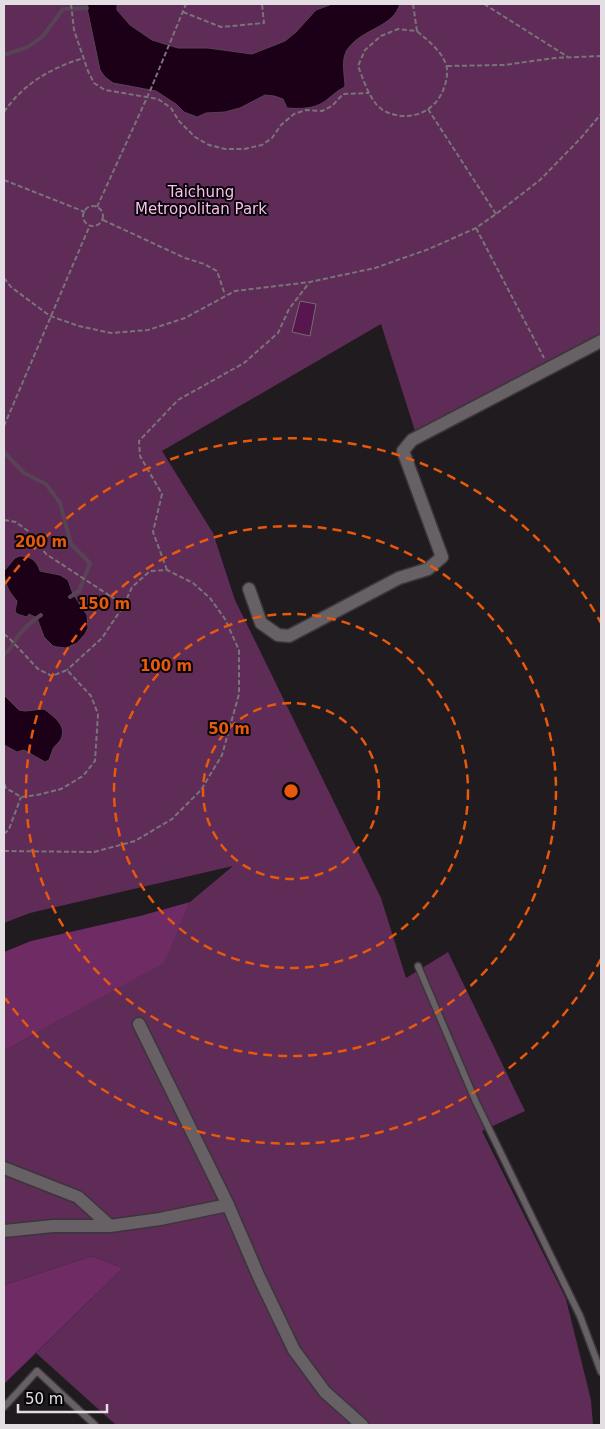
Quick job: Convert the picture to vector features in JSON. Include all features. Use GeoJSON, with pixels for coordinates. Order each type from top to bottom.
{"type":"FeatureCollection","features":[{"type":"Feature","properties":{"kind":"street"},"geometry":{"type":"LineString","coordinates":[[249,589],[261,623],[278,635],[289,636],[399,578],[428,569],[442,556],[402,451],[412,440],[601,341]]}},
{"type":"Feature","properties":{"kind":"street"},"geometry":{"type":"LineString","coordinates":[[139,1024],[228,1205],[259,1277],[294,1350],[326,1392],[362,1425]]}},
{"type":"Feature","properties":{"kind":"street"},"geometry":{"type":"LineString","coordinates":[[4,1168],[78,1197],[110,1226]]}},
{"type":"Feature","properties":{"kind":"street"},"geometry":{"type":"LineString","coordinates":[[4,1230],[53,1226],[110,1226],[160,1219],[228,1205]]}},
{"type":"Feature","properties":{"kind":"lane"},"geometry":{"type":"LineString","coordinates":[[418,966],[476,1102],[580,1316],[601,1372]]}},
{"type":"Feature","properties":{"kind":"lane"},"geometry":{"type":"LineString","coordinates":[[4,1407],[38,1371],[95,1425]]}},
{"type":"Feature","properties":{"kind":"path"},"geometry":{"type":"LineString","coordinates":[[71,4],[74,30],[90,78],[99,88],[158,100],[171,108],[194,138],[208,145],[225,149],[244,150],[262,146],[294,114],[306,110],[322,111],[332,106],[343,94],[369,93]]}},
{"type":"Feature","properties":{"kind":"path"},"geometry":{"type":"LineString","coordinates":[[97,207],[150,92],[186,4]]}},
{"type":"Feature","properties":{"kind":"path"},"geometry":{"type":"LineString","coordinates":[[183,12],[220,27],[264,22],[262,4]]}},
{"type":"Feature","properties":{"kind":"path"},"geometry":{"type":"LineString","coordinates":[[413,4],[417,31]]}},
{"type":"Feature","properties":{"kind":"path"},"geometry":{"type":"LineString","coordinates":[[484,4],[568,57]]}},
{"type":"Feature","properties":{"kind":"path"},"geometry":{"type":"LineString","coordinates":[[398,29],[417,31],[439,52],[447,66],[444,91],[437,102],[414,116],[400,116],[388,113],[377,105],[369,93],[358,66],[365,50],[381,36],[398,29]]}},
{"type":"Feature","properties":{"kind":"path"},"geometry":{"type":"LineString","coordinates":[[447,66],[504,65],[568,57],[601,56]]}},
{"type":"Feature","properties":{"kind":"path"},"geometry":{"type":"LineString","coordinates":[[4,112],[22,89],[65,63],[84,58]]}},
{"type":"Feature","properties":{"kind":"path"},"geometry":{"type":"LineString","coordinates":[[428,109],[496,214]]}},
{"type":"Feature","properties":{"kind":"path"},"geometry":{"type":"LineString","coordinates":[[4,278],[11,287],[50,316],[79,326],[112,333],[148,330],[185,318],[235,290],[310,282],[375,268],[429,249],[476,228],[540,180],[580,139],[601,114]]}},
{"type":"Feature","properties":{"kind":"path"},"geometry":{"type":"LineString","coordinates":[[4,180],[85,212]]}},
{"type":"Feature","properties":{"kind":"path"},"geometry":{"type":"LineString","coordinates":[[97,207],[89,208],[85,212],[84,218],[90,225],[96,225],[103,220]]}},
{"type":"Feature","properties":{"kind":"path"},"geometry":{"type":"LineString","coordinates":[[97,207],[102,212],[103,220]]}},
{"type":"Feature","properties":{"kind":"path"},"geometry":{"type":"LineString","coordinates":[[103,220],[217,271],[226,296]]}},
{"type":"Feature","properties":{"kind":"path"},"geometry":{"type":"LineString","coordinates":[[4,426],[90,225]]}},
{"type":"Feature","properties":{"kind":"path"},"geometry":{"type":"LineString","coordinates":[[476,228],[550,369]]}},
{"type":"Feature","properties":{"kind":"path"},"geometry":{"type":"LineString","coordinates":[[167,570],[153,532],[162,494],[140,456],[139,441],[178,400],[244,363],[278,333],[288,308],[310,282]]}},
{"type":"Feature","properties":{"kind":"path"},"geometry":{"type":"LineString","coordinates":[[4,520],[16,522],[28,531],[46,554],[124,605]]}},
{"type":"Feature","properties":{"kind":"path"},"geometry":{"type":"LineString","coordinates":[[4,634],[38,669],[52,676],[67,670],[102,638],[124,605],[132,587],[150,571],[167,570],[192,583],[210,598],[225,619],[239,650],[238,694],[222,755],[201,790],[172,820],[135,841],[94,852],[4,851]]}},
{"type":"Feature","properties":{"kind":"path"},"geometry":{"type":"LineString","coordinates":[[4,783],[6,788],[21,797],[37,796],[61,789],[83,776],[95,761],[98,714],[91,696],[67,670]]}},
{"type":"Feature","properties":{"kind":"path"},"geometry":{"type":"LineString","coordinates":[[4,834],[9,829],[21,797]]}},
{"type":"Feature","properties":{"kind":"green space","name":"Taichung Metropolitan Park"},"geometry":{"type":"Polygon","coordinates":[[[4,4],[601,4],[601,336],[415,431],[381,324],[162,451],[213,533],[235,600],[381,898],[406,978],[448,952],[525,1111],[482,1131],[566,1299],[591,1400],[593,1425],[116,1425],[36,1353],[123,1268],[92,1256],[4,1285],[4,1051],[163,963],[190,902],[233,866],[30,913],[4,923],[4,4]]]}},
{"type":"Feature","properties":{"kind":"shaded area"},"geometry":{"type":"Polygon","coordinates":[[[88,4],[117,4],[117,10],[130,25],[152,40],[178,48],[208,48],[252,54],[285,41],[316,10],[332,4],[400,4],[392,17],[359,38],[348,49],[344,60],[345,87],[324,102],[306,108],[287,108],[283,99],[265,95],[240,108],[225,112],[206,113],[197,117],[184,112],[176,104],[156,91],[113,83],[105,77],[100,70],[87,8],[88,4]]]}},
{"type":"Feature","properties":{"kind":"shaded area"},"geometry":{"type":"Polygon","coordinates":[[[20,556],[33,560],[40,571],[60,575],[68,580],[73,594],[87,615],[88,628],[77,643],[66,648],[53,646],[44,637],[37,618],[29,614],[27,617],[17,614],[15,611],[17,601],[11,594],[5,580],[4,571],[15,558],[20,556]]]}},
{"type":"Feature","properties":{"kind":"shaded area"},"geometry":{"type":"Polygon","coordinates":[[[4,695],[19,710],[44,709],[59,722],[62,734],[49,760],[45,762],[24,750],[17,752],[4,745],[4,695]]]}},
{"type":"Feature","properties":{"kind":"shaded area"},"geometry":{"type":"Polygon","coordinates":[[[190,902],[164,963],[4,1051],[4,952],[31,941],[140,916],[190,902]]]}},
{"type":"Feature","properties":{"kind":"shaded area"},"geometry":{"type":"Polygon","coordinates":[[[92,1256],[123,1268],[4,1384],[4,1285],[92,1256]]]}},
{"type":"Feature","properties":{"kind":"building"},"geometry":{"type":"Polygon","coordinates":[[[300,301],[316,304],[310,336],[292,332],[300,301]]]}},
{"type":"Feature","properties":{"kind":"waterway"},"geometry":{"type":"LineString","coordinates":[[4,55],[28,47],[43,36],[63,9],[87,8]]}},
{"type":"Feature","properties":{"kind":"waterway"},"geometry":{"type":"LineString","coordinates":[[4,452],[24,473],[46,484],[60,503],[71,544],[90,563],[79,591],[70,597]]}},
{"type":"Feature","properties":{"kind":"waterway"},"geometry":{"type":"LineString","coordinates":[[4,654],[11,648],[24,629],[41,615]]}}]}
